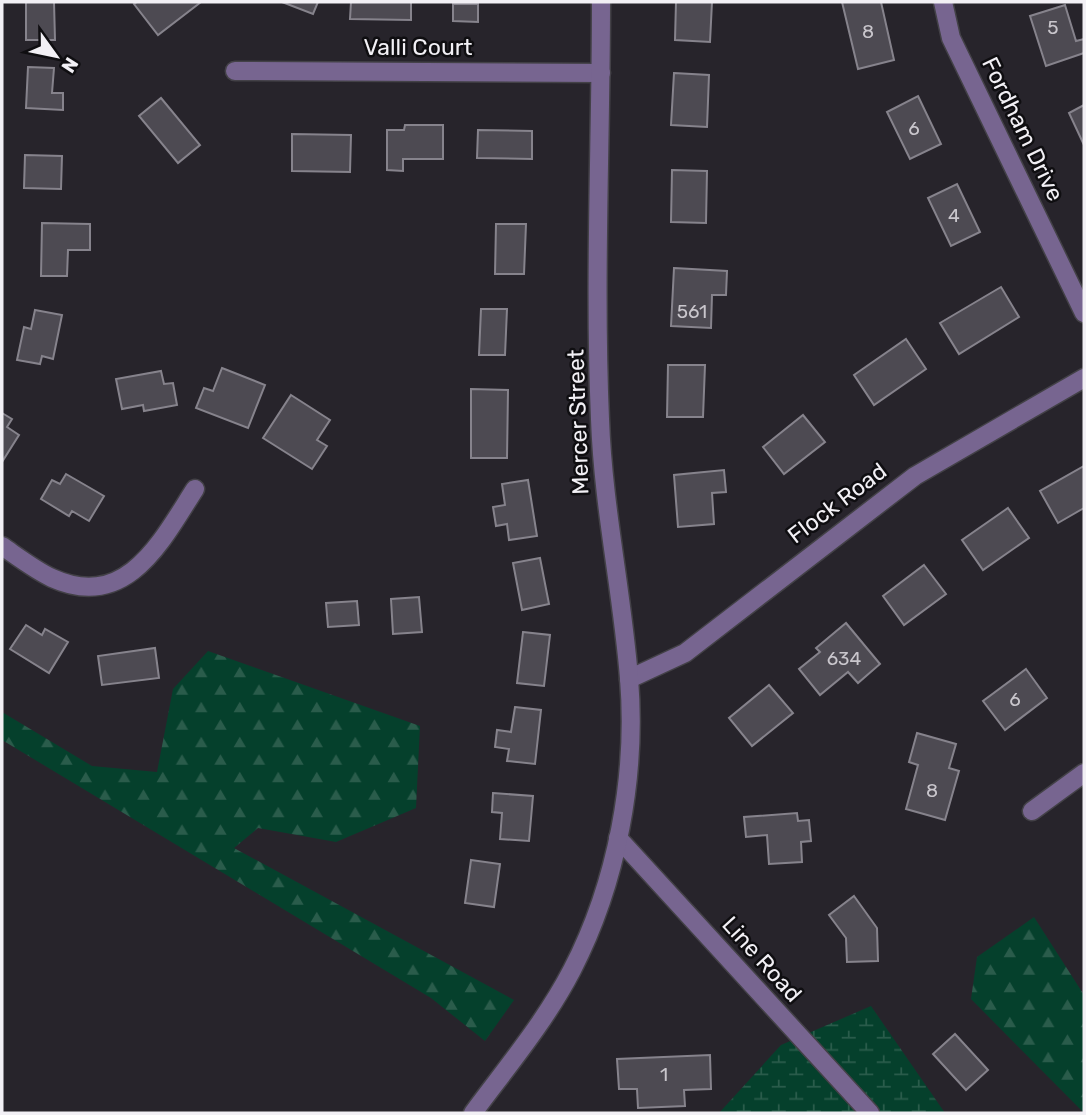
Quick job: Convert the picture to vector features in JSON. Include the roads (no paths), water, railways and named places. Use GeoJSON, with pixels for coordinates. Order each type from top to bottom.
{"type":"FeatureCollection","features":[{"type":"Feature","properties":{"kind":"street","name":"Mercer Street"},"geometry":{"type":"LineString","coordinates":[[473,1113],[546,1014],[571,971],[592,926],[618,838],[629,736],[629,679],[604,493],[600,417],[601,2]]}},
{"type":"Feature","properties":{"kind":"street","name":"Fordham Drive"},"geometry":{"type":"LineString","coordinates":[[943,2],[951,38],[1084,313]]}},
{"type":"Feature","properties":{"kind":"street","name":"Valli Court"},"geometry":{"type":"LineString","coordinates":[[235,71],[601,73]]}},
{"type":"Feature","properties":{"kind":"street","name":"Flock Road"},"geometry":{"type":"LineString","coordinates":[[629,679],[685,653],[915,475],[1084,378]]}},
{"type":"Feature","properties":{"kind":"street"},"geometry":{"type":"LineString","coordinates":[[2,547],[52,578],[72,585],[94,586],[115,582],[133,573],[149,559],[195,489]]}},
{"type":"Feature","properties":{"kind":"street"},"geometry":{"type":"LineString","coordinates":[[1032,811],[1084,773]]}},
{"type":"Feature","properties":{"kind":"street","name":"Line Road"},"geometry":{"type":"LineString","coordinates":[[618,838],[870,1113]]}}]}
